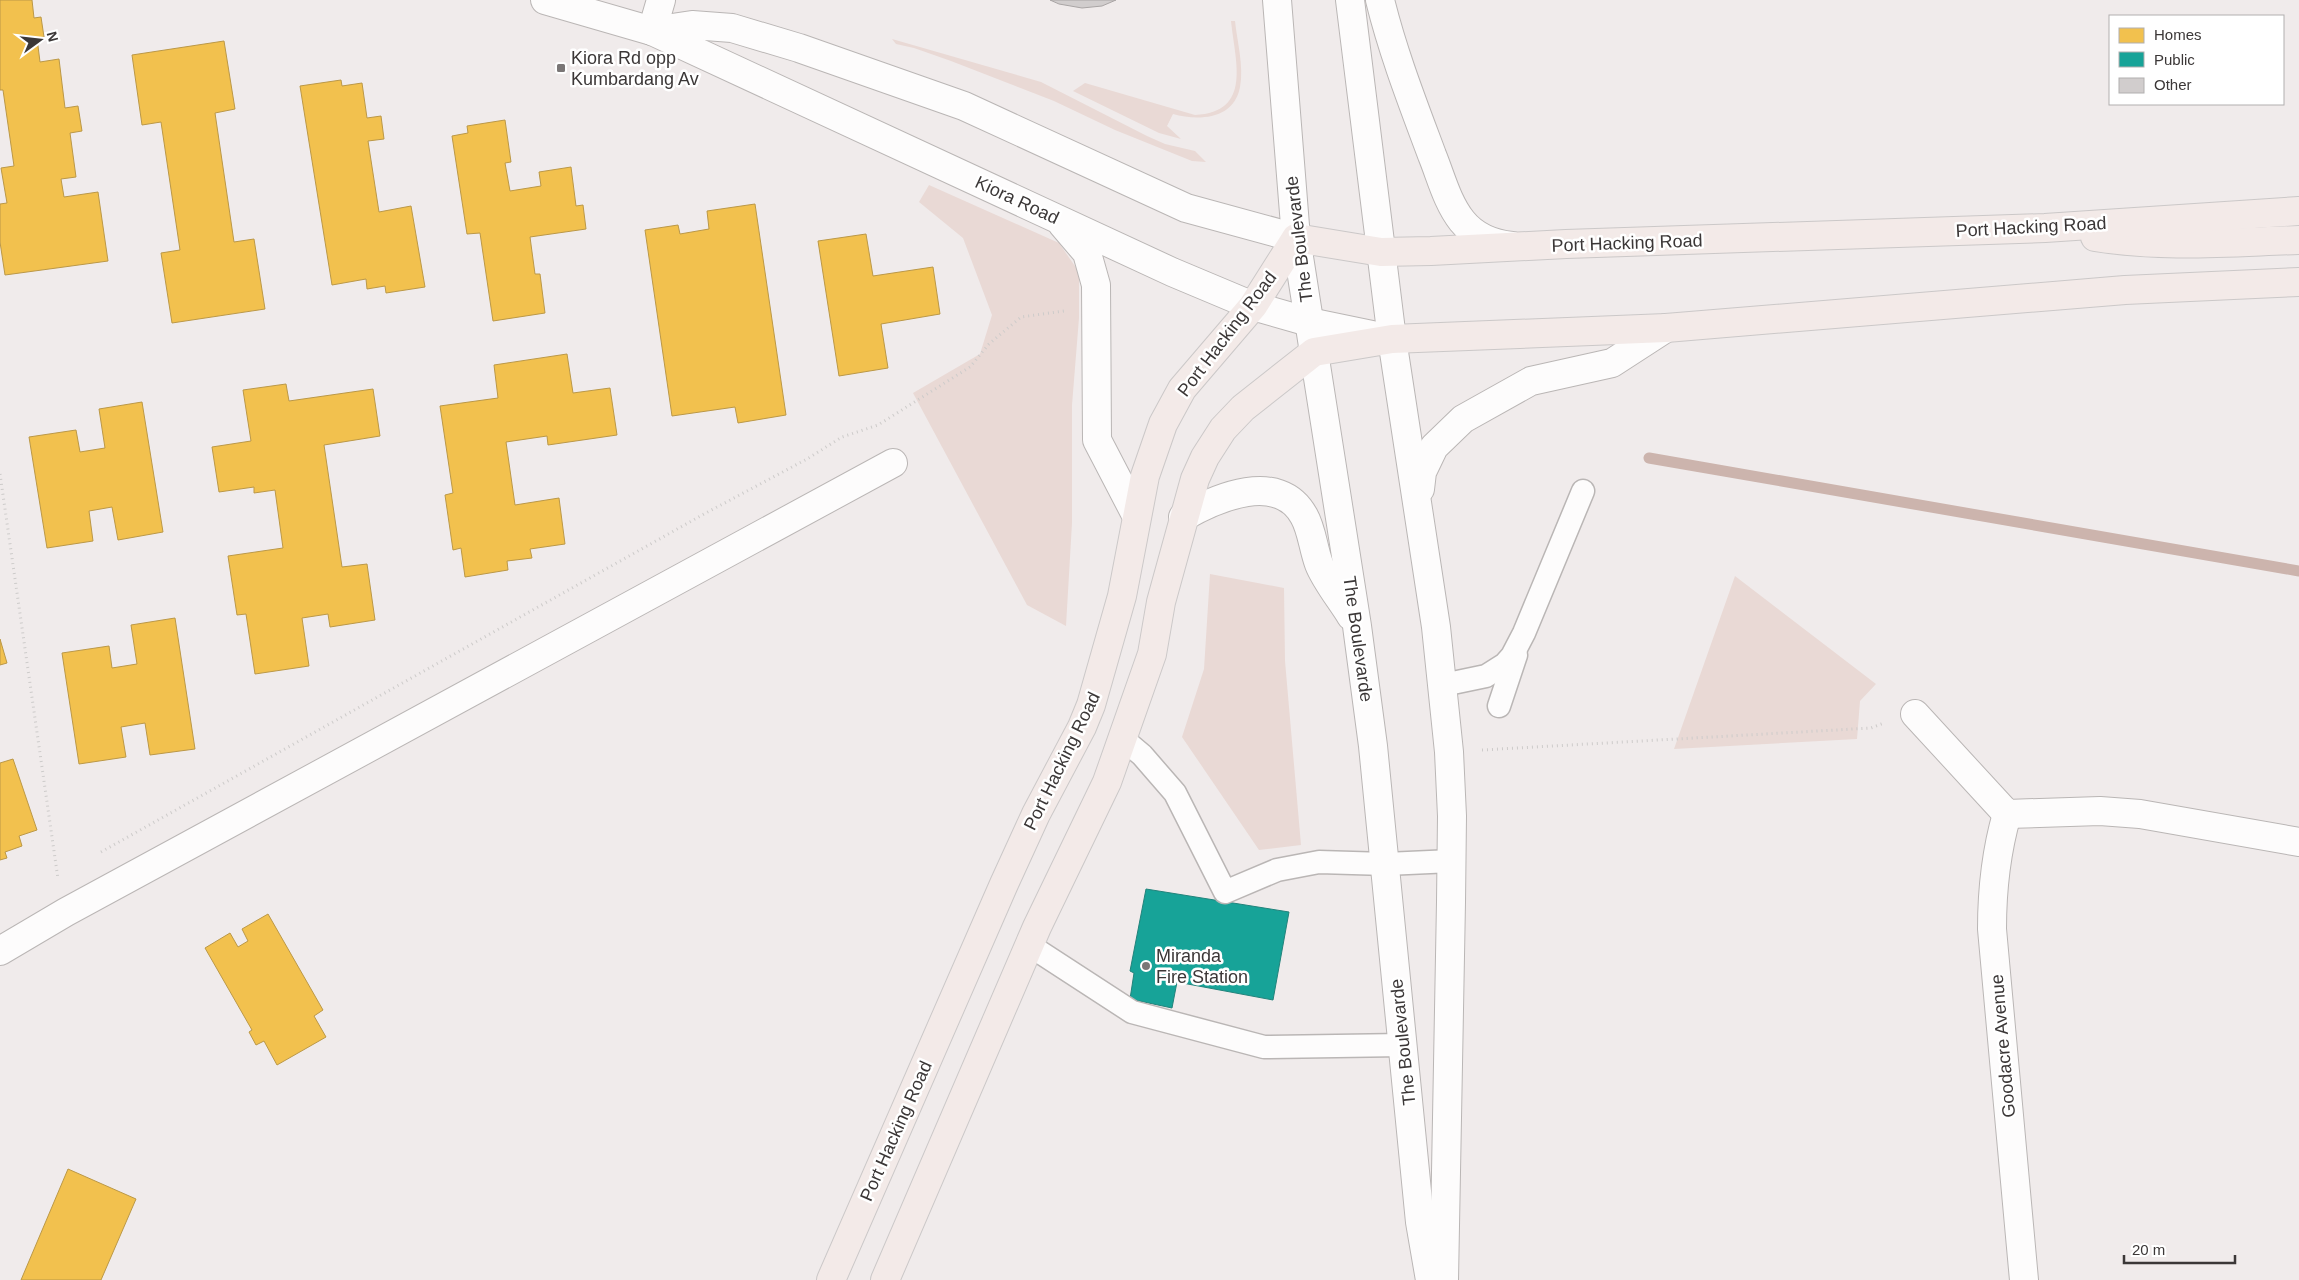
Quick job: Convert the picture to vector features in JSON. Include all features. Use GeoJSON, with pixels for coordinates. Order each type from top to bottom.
{"type":"FeatureCollection","features":[{"type":"Feature","properties":{"kind":"main road","name":"Kiora Road"},"geometry":{"type":"LineString","coordinates":[[546,0],[652,31],[1172,272],[1253,306],[1309,322],[1392,339]]}},
{"type":"Feature","properties":{"kind":"main road"},"geometry":{"type":"LineString","coordinates":[[652,31],[661,0]]}},
{"type":"Feature","properties":{"kind":"main road","name":"The Boulevarde"},"geometry":{"type":"LineString","coordinates":[[1277,0],[1296,238],[1374,746],[1420,1222],[1430,1280]]}},
{"type":"Feature","properties":{"kind":"main road","name":"The Boulevarde"},"geometry":{"type":"LineString","coordinates":[[1350,0],[1392,339],[1420,516],[1443,685],[1449,752],[1452,861],[1444,1280]]}},
{"type":"Feature","properties":{"kind":"main road"},"geometry":{"type":"LineString","coordinates":[[1380,0],[1394,52],[1448,198],[1462,221],[1476,234],[1496,243],[1514,247]]}},
{"type":"Feature","properties":{"kind":"main road","name":"Kiora Road"},"geometry":{"type":"LineString","coordinates":[[652,31],[692,25],[732,28],[799,48],[964,106],[1186,208],[1296,238]]}},
{"type":"Feature","properties":{"kind":"main road","name":"Port Hacking Road"},"geometry":{"type":"LineString","coordinates":[[831,1280],[1008,875],[1036,814],[1082,728],[1091,705],[1115,625],[1136,515],[1152,451],[1171,408],[1182,389],[1253,306],[1296,238],[1381,252],[2045,228],[2299,211]]}},
{"type":"Feature","properties":{"kind":"main road"},"geometry":{"type":"LineString","coordinates":[[1057,218],[1087,253],[1094,272],[1096,284],[1097,440],[1136,515]]}},
{"type":"Feature","properties":{"kind":"main road"},"geometry":{"type":"LineString","coordinates":[[2045,228],[2144,242],[2299,240]]}},
{"type":"Feature","properties":{"kind":"main road"},"geometry":{"type":"LineString","coordinates":[[885,1280],[1029,945],[1107,782],[1152,654],[1161,602],[1195,479],[1205,457],[1223,429],[1243,408],[1314,352],[1392,339],[1666,328],[2125,290],[2299,282]]}},
{"type":"Feature","properties":{"kind":"main road"},"geometry":{"type":"LineString","coordinates":[[1420,516],[1420,490],[1426,460],[1442,436],[1462,419],[1531,381],[1612,363],[1666,328]]}},
{"type":"Feature","properties":{"kind":"main road"},"geometry":{"type":"LineString","coordinates":[[0,951],[66,912],[893,462]]}},
{"type":"Feature","properties":{"kind":"main road"},"geometry":{"type":"LineString","coordinates":[[1184,517],[1218,499],[1246,492],[1272,493],[1293,502],[1305,517],[1319,565],[1357,626]]}},
{"type":"Feature","properties":{"kind":"main road"},"geometry":{"type":"LineString","coordinates":[[1916,714],[2007,814],[2100,811],[2140,814],[2299,842]]}},
{"type":"Feature","properties":{"kind":"main road","name":"Goodacre Avenue"},"geometry":{"type":"LineString","coordinates":[[2007,814],[1996,859],[1992,891],[1992,929],[2024,1280]]}},
{"type":"Feature","properties":{"kind":"lane"},"geometry":{"type":"LineString","coordinates":[[1498,706],[1524,633],[1583,491]]}},
{"type":"Feature","properties":{"kind":"lane"},"geometry":{"type":"LineString","coordinates":[[1443,685],[1474,680],[1497,670],[1512,656],[1524,633]]}},
{"type":"Feature","properties":{"kind":"lane"},"geometry":{"type":"LineString","coordinates":[[1123,740],[1160,774],[1175,793],[1225,892],[1261,876],[1297,865],[1320,862],[1386,864],[1452,861]]}},
{"type":"Feature","properties":{"kind":"lane"},"geometry":{"type":"LineString","coordinates":[[1029,945],[1132,1012],[1255,1045],[1277,1048],[1403,1045]]}},
{"type":"Feature","properties":{"kind":"path"},"geometry":{"type":"LineString","coordinates":[[101,852],[704,514],[807,459],[842,437],[878,426],[970,367],[989,344],[1021,317],[1069,310]]}},
{"type":"Feature","properties":{"kind":"path"},"geometry":{"type":"LineString","coordinates":[[0,474],[58,877],[66,912]]}},
{"type":"Feature","properties":{"kind":"path"},"geometry":{"type":"LineString","coordinates":[[1449,752],[1871,728],[1916,714]]}},
{"type":"Feature","properties":{"kind":"path"},"geometry":{"type":"LineString","coordinates":[[49,881],[66,872]]}},
{"type":"Feature","properties":{"kind":"shaded area"},"geometry":{"type":"Polygon","coordinates":[[[1231,21],[1235,21],[1241,62],[1240,87],[1236,98],[1231,106],[1214,116],[1193,117],[1173,114],[1167,126],[1181,139],[1159,133],[1073,91],[1085,83],[1195,115],[1213,112],[1226,105],[1233,94],[1236,82],[1237,68],[1231,21]]]}},
{"type":"Feature","properties":{"kind":"shaded area"},"geometry":{"type":"Polygon","coordinates":[[[892,39],[1041,82],[1147,136],[1165,144],[1195,151],[1206,162],[1192,161],[1115,130],[1054,101],[951,61],[896,44],[892,39]]]}},
{"type":"Feature","properties":{"kind":"shaded area"},"geometry":{"type":"Polygon","coordinates":[[[929,185],[1059,243],[1079,272],[1079,318],[1072,405],[1072,523],[1066,626],[1027,605],[913,393],[980,354],[992,315],[963,238],[919,202],[929,185]]]}},
{"type":"Feature","properties":{"kind":"shaded area"},"geometry":{"type":"Polygon","coordinates":[[[1210,574],[1284,588],[1285,661],[1301,845],[1259,850],[1182,737],[1204,669],[1210,574]]]}},
{"type":"Feature","properties":{"kind":"shaded area"},"geometry":{"type":"Polygon","coordinates":[[[1735,576],[1876,684],[1860,701],[1857,739],[1674,749],[1735,576]]]}},
{"type":"Feature","properties":{"kind":"building: Homes"},"geometry":{"type":"Polygon","coordinates":[[[0,0],[32,0],[34,18],[41,17],[44,37],[37,38],[40,62],[59,59],[65,108],[78,106],[82,131],[70,133],[76,177],[61,179],[64,197],[98,192],[108,261],[5,275],[0,242],[0,204],[7,203],[1,168],[14,166],[3,90],[0,90],[0,0]]]}},
{"type":"Feature","properties":{"kind":"building: Homes"},"geometry":{"type":"Polygon","coordinates":[[[224,41],[235,109],[215,113],[234,242],[254,239],[265,309],[172,323],[161,253],[180,250],[161,122],[142,125],[132,55],[224,41]]]}},
{"type":"Feature","properties":{"kind":"building: Homes"},"geometry":{"type":"Polygon","coordinates":[[[341,80],[342,86],[362,83],[367,118],[381,116],[384,139],[368,141],[379,212],[411,206],[425,287],[386,293],[385,286],[367,289],[366,279],[332,285],[300,86],[341,80]]]}},
{"type":"Feature","properties":{"kind":"building: Homes"},"geometry":{"type":"Polygon","coordinates":[[[505,120],[511,162],[505,163],[510,191],[541,186],[539,172],[571,167],[576,206],[583,205],[586,229],[530,237],[535,274],[540,274],[545,313],[493,321],[480,233],[467,234],[452,136],[468,133],[467,126],[505,120]]]}},
{"type":"Feature","properties":{"kind":"building: Homes"},"geometry":{"type":"Polygon","coordinates":[[[755,204],[786,415],[738,423],[735,407],[672,416],[645,230],[678,225],[680,234],[709,229],[707,211],[755,204]]]}},
{"type":"Feature","properties":{"kind":"building: Homes"},"geometry":{"type":"Polygon","coordinates":[[[866,234],[873,276],[933,267],[940,314],[881,324],[888,368],[839,376],[818,241],[866,234]]]}},
{"type":"Feature","properties":{"kind":"building: Homes"},"geometry":{"type":"Polygon","coordinates":[[[567,354],[573,393],[610,388],[617,435],[548,445],[547,436],[506,442],[515,505],[559,498],[565,544],[530,549],[532,558],[507,561],[508,570],[465,577],[461,548],[453,550],[445,495],[453,493],[440,406],[498,398],[494,365],[567,354]]]}},
{"type":"Feature","properties":{"kind":"building: Homes"},"geometry":{"type":"Polygon","coordinates":[[[286,384],[289,401],[373,389],[380,436],[324,445],[342,567],[367,564],[375,620],[330,627],[328,614],[302,618],[309,666],[255,674],[246,614],[237,615],[228,556],[283,548],[275,490],[254,493],[254,487],[219,492],[212,447],[251,441],[243,390],[286,384]]]}},
{"type":"Feature","properties":{"kind":"building: Homes"},"geometry":{"type":"Polygon","coordinates":[[[142,402],[163,532],[118,540],[112,507],[89,511],[93,541],[47,548],[29,437],[76,430],[80,452],[105,448],[99,409],[142,402]]]}},
{"type":"Feature","properties":{"kind":"building: Homes"},"geometry":{"type":"Polygon","coordinates":[[[175,618],[195,749],[150,755],[145,723],[121,727],[126,757],[79,764],[62,653],[109,646],[112,668],[137,664],[131,625],[175,618]]]}},
{"type":"Feature","properties":{"kind":"building: Homes"},"geometry":{"type":"Polygon","coordinates":[[[0,639],[7,663],[0,665],[0,639]]]}},
{"type":"Feature","properties":{"kind":"building: Homes"},"geometry":{"type":"Polygon","coordinates":[[[13,759],[37,830],[19,836],[22,846],[5,852],[7,858],[0,860],[0,763],[13,759]]]}},
{"type":"Feature","properties":{"kind":"building: Homes"},"geometry":{"type":"Polygon","coordinates":[[[268,914],[323,1010],[314,1016],[326,1037],[277,1065],[264,1041],[256,1045],[249,1032],[252,1030],[205,948],[230,933],[238,947],[248,941],[242,929],[268,914]]]}},
{"type":"Feature","properties":{"kind":"building: Homes"},"geometry":{"type":"Polygon","coordinates":[[[68,1169],[136,1199],[101,1280],[21,1280],[68,1169]]]}},
{"type":"Feature","properties":{"kind":"building: Public"},"geometry":{"type":"Polygon","coordinates":[[[1146,889],[1289,912],[1273,1000],[1177,982],[1172,1008],[1130,999],[1134,973],[1130,971],[1146,889]]]}},
{"type":"Feature","properties":{"kind":"building: Other"},"geometry":{"type":"Polygon","coordinates":[[[1050,0],[1116,0],[1102,6],[1082,8],[1059,4],[1050,0]]]}},
{"type":"Feature","properties":{"kind":"waterway"},"geometry":{"type":"LineString","coordinates":[[1649,458],[2299,571]]}},
{"type":"Feature","properties":{"kind":"place","name":"Kiora Rd opp Kumbardang Av"},"geometry":{"type":"Point","coordinates":[561,68]}},
{"type":"Feature","properties":{"kind":"place","name":"Miranda Fire Station"},"geometry":{"type":"Point","coordinates":[1146,966]}}]}
